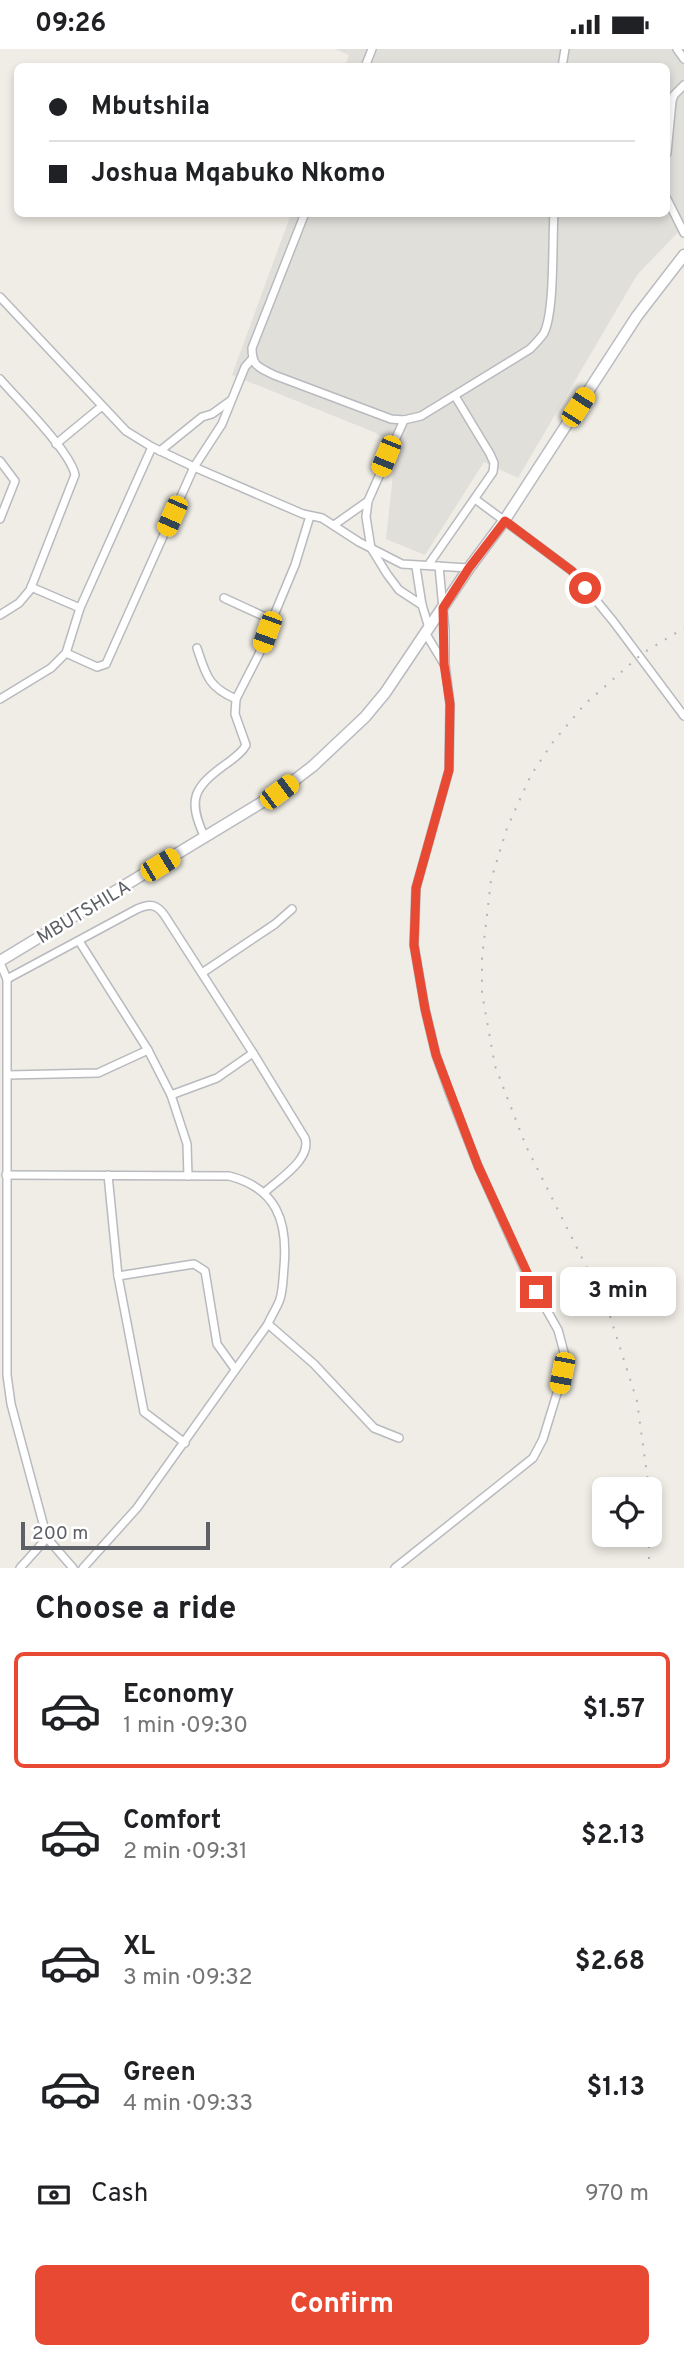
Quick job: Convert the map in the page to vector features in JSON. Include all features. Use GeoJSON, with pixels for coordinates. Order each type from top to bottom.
{"type":"FeatureCollection","features":[{"type":"Feature","properties":{"kind":"street"},"geometry":{"type":"LineString","coordinates":[[677,49],[684,59]]}},
{"type":"Feature","properties":{"kind":"street"},"geometry":{"type":"LineString","coordinates":[[670,122],[674,95],[684,85]]}},
{"type":"Feature","properties":{"kind":"street"},"geometry":{"type":"LineString","coordinates":[[670,205],[684,233]]}},
{"type":"Feature","properties":{"kind":"street"},"geometry":{"type":"LineString","coordinates":[[303,217],[251,348],[252,359],[257,366],[274,375],[391,419],[404,420],[421,416],[530,349],[545,330],[550,309],[554,217]]}},
{"type":"Feature","properties":{"kind":"street","name":"MBUTSHILA"},"geometry":{"type":"LineString","coordinates":[[0,962],[279,792],[313,766],[366,717],[428,632],[469,568],[505,521],[637,316],[684,255]]}},
{"type":"Feature","properties":{"kind":"street"},"geometry":{"type":"LineString","coordinates":[[0,297],[126,431],[152,447],[310,516],[322,518],[402,564],[469,568]]}},
{"type":"Feature","properties":{"kind":"street"},"geometry":{"type":"LineString","coordinates":[[66,653],[97,667],[106,664],[194,467],[212,443],[245,367],[252,359]]}},
{"type":"Feature","properties":{"kind":"street"},"geometry":{"type":"LineString","coordinates":[[0,379],[56,444],[73,468],[75,478],[31,587],[24,598],[0,615]]}},
{"type":"Feature","properties":{"kind":"street"},"geometry":{"type":"LineString","coordinates":[[429,564],[491,478],[494,463],[455,395]]}},
{"type":"Feature","properties":{"kind":"street"},"geometry":{"type":"LineString","coordinates":[[160,451],[202,417],[212,414],[230,400]]}},
{"type":"Feature","properties":{"kind":"street"},"geometry":{"type":"LineString","coordinates":[[56,444],[102,407]]}},
{"type":"Feature","properties":{"kind":"street"},"geometry":{"type":"LineString","coordinates":[[404,420],[368,501],[366,517],[371,548],[399,590],[422,605]]}},
{"type":"Feature","properties":{"kind":"street"},"geometry":{"type":"LineString","coordinates":[[0,699],[51,668],[66,653],[80,608],[152,447]]}},
{"type":"Feature","properties":{"kind":"street"},"geometry":{"type":"LineString","coordinates":[[0,461],[15,481],[0,519]]}},
{"type":"Feature","properties":{"kind":"street"},"geometry":{"type":"LineString","coordinates":[[475,499],[572,571],[684,716]]}},
{"type":"Feature","properties":{"kind":"street"},"geometry":{"type":"LineString","coordinates":[[334,525],[368,501]]}},
{"type":"Feature","properties":{"kind":"street"},"geometry":{"type":"LineString","coordinates":[[205,838],[194,799],[197,790],[215,772],[242,752],[246,745],[236,714],[236,699],[259,654],[295,565],[310,516]]}},
{"type":"Feature","properties":{"kind":"street"},"geometry":{"type":"LineString","coordinates":[[416,566],[428,632],[444,664]]}},
{"type":"Feature","properties":{"kind":"street"},"geometry":{"type":"LineString","coordinates":[[395,1568],[533,1458],[543,1439],[565,1356],[558,1330],[527,1275],[478,1166],[436,1055],[414,945],[416,888],[449,770],[450,704],[444,664],[439,566]]}},
{"type":"Feature","properties":{"kind":"street"},"geometry":{"type":"LineString","coordinates":[[31,587],[80,608]]}},
{"type":"Feature","properties":{"kind":"street"},"geometry":{"type":"LineString","coordinates":[[224,598],[272,620]]}},
{"type":"Feature","properties":{"kind":"street"},"geometry":{"type":"LineString","coordinates":[[197,648],[210,682],[222,693],[236,699]]}},
{"type":"Feature","properties":{"kind":"street"},"geometry":{"type":"LineString","coordinates":[[7,979],[137,909],[150,904],[156,905],[302,1131],[307,1145],[303,1157],[265,1192]]}},
{"type":"Feature","properties":{"kind":"street"},"geometry":{"type":"LineString","coordinates":[[202,973],[275,924],[292,909]]}},
{"type":"Feature","properties":{"kind":"street"},"geometry":{"type":"LineString","coordinates":[[79,941],[148,1050],[171,1095],[187,1144],[188,1176]]}},
{"type":"Feature","properties":{"kind":"street"},"geometry":{"type":"LineString","coordinates":[[0,962],[7,979],[6,1175],[8,1375],[11,1404],[47,1538],[73,1568]]}},
{"type":"Feature","properties":{"kind":"street"},"geometry":{"type":"LineString","coordinates":[[8,1075],[98,1073],[148,1050]]}},
{"type":"Feature","properties":{"kind":"street"},"geometry":{"type":"LineString","coordinates":[[171,1095],[217,1077],[253,1053]]}},
{"type":"Feature","properties":{"kind":"street"},"geometry":{"type":"LineString","coordinates":[[6,1175],[229,1176],[244,1179],[265,1192],[284,1225],[286,1249],[280,1299],[268,1324],[136,1508],[83,1568]]}},
{"type":"Feature","properties":{"kind":"street"},"geometry":{"type":"LineString","coordinates":[[107,1175],[118,1276],[144,1412],[185,1443]]}},
{"type":"Feature","properties":{"kind":"street"},"geometry":{"type":"LineString","coordinates":[[118,1276],[194,1264],[201,1267],[206,1277],[217,1344],[235,1369]]}},
{"type":"Feature","properties":{"kind":"street"},"geometry":{"type":"LineString","coordinates":[[268,1324],[314,1364],[374,1428],[399,1438]]}},
{"type":"Feature","properties":{"kind":"street"},"geometry":{"type":"LineString","coordinates":[[19,1568],[47,1538]]}},
{"type":"Feature","properties":{"kind":"street"},"geometry":{"type":"LineString","coordinates":[[37,1549],[58,1552]]}},
{"type":"Feature","properties":{"kind":"shaded area"},"geometry":{"type":"Polygon","coordinates":[[[335,49],[684,49],[684,226],[637,275],[518,478],[484,462],[425,555],[386,539],[396,448],[376,433],[232,375],[290,217],[670,217],[670,63],[346,63],[349,55],[335,49]]]}},
{"type":"Feature","properties":{"kind":"railway"},"geometry":{"type":"LineString","coordinates":[[647,1477],[637,1401],[608,1310],[526,1146],[495,1066],[482,993],[482,958],[491,880],[507,828],[531,775],[553,742],[585,704],[643,653],[684,628]]}},
{"type":"Feature","properties":{"kind":"railway"},"geometry":{"type":"LineString","coordinates":[[649,1547],[649,1568]]}},
{"type":"Feature","properties":{"kind":"route"},"geometry":{"type":"LineString","coordinates":[[536,1292],[478,1166],[436,1055],[414,945],[413,916],[416,888],[449,770],[450,704],[444,664],[446,649],[443,608],[505,521],[572,571],[585,588]]}}]}
